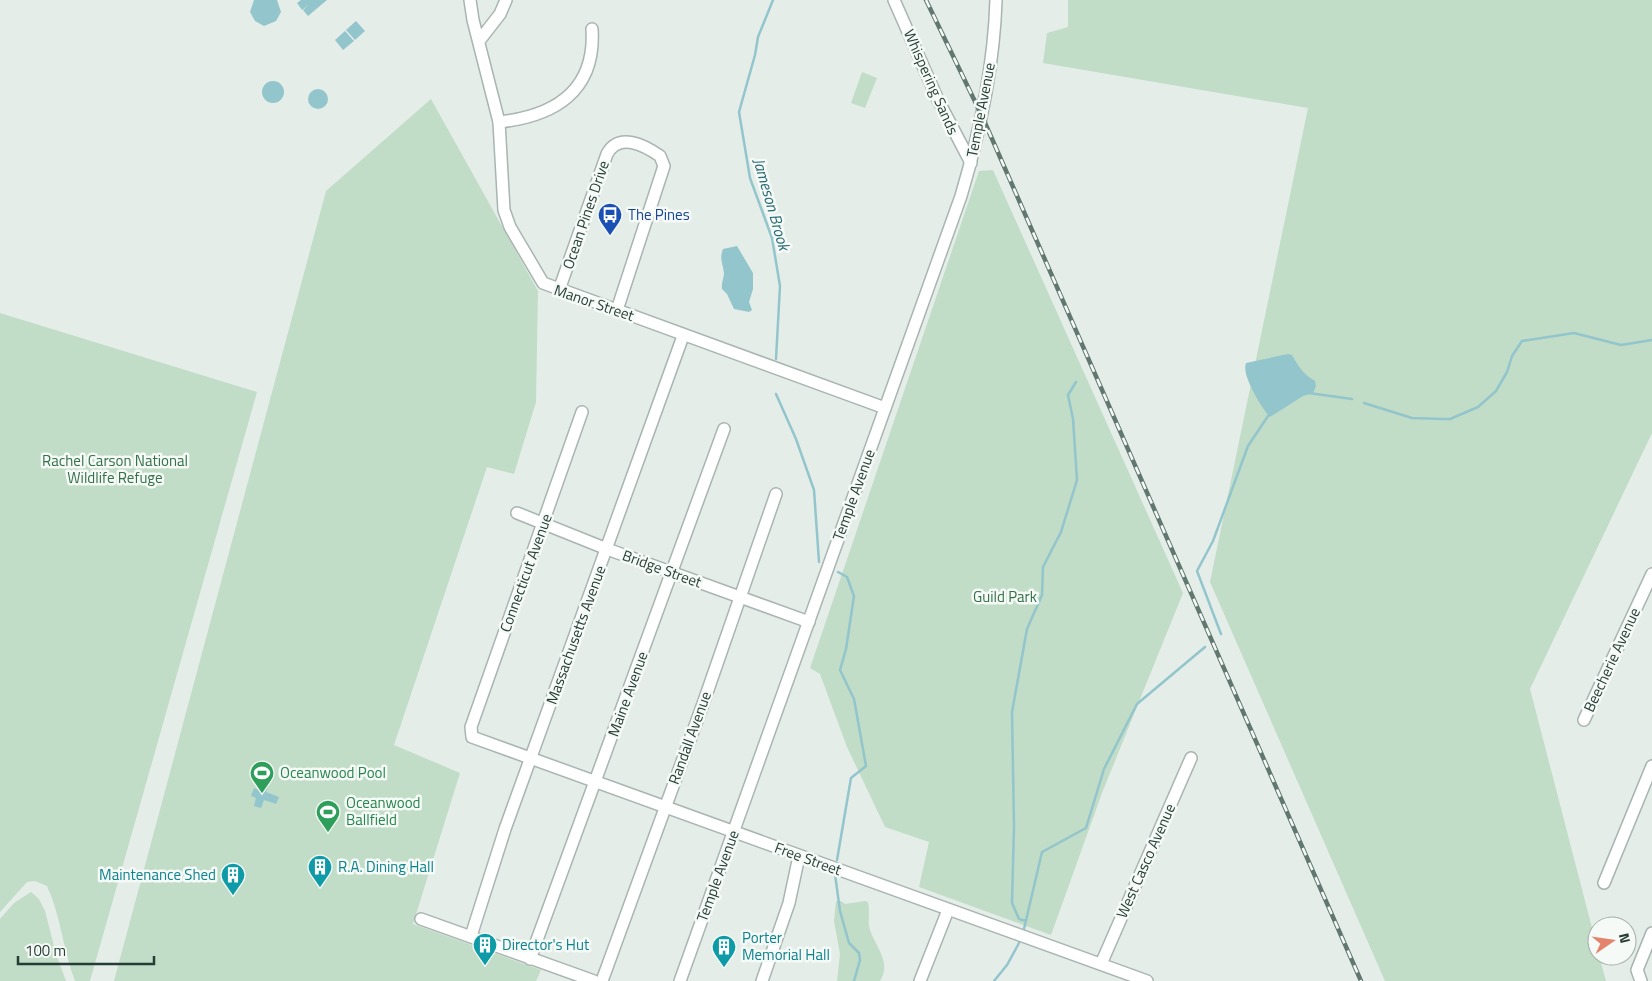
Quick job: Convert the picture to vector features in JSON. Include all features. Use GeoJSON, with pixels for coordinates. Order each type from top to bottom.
{"type":"FeatureCollection","features":[{"type":"Feature","properties":{"kind":"street","name":"Manor Street"},"geometry":{"type":"LineString","coordinates":[[470,0],[499,122],[503,200],[506,218],[543,283],[683,336],[885,408]]}},
{"type":"Feature","properties":{"kind":"street"},"geometry":{"type":"LineString","coordinates":[[479,41],[500,14],[506,0]]}},
{"type":"Feature","properties":{"kind":"street","name":"Whispering Sands"},"geometry":{"type":"LineString","coordinates":[[894,0],[938,100],[970,163]]}},
{"type":"Feature","properties":{"kind":"street","name":"Temple Avenue"},"geometry":{"type":"LineString","coordinates":[[680,981],[961,196],[980,129],[989,74],[996,0]]}},
{"type":"Feature","properties":{"kind":"street"},"geometry":{"type":"LineString","coordinates":[[499,122],[538,115],[560,104],[573,92],[582,82],[590,62],[593,47],[592,29]]}},
{"type":"Feature","properties":{"kind":"street","name":"Ocean Pines Drive"},"geometry":{"type":"LineString","coordinates":[[559,290],[607,154],[617,143],[626,141],[660,156],[664,166],[617,310]]}},
{"type":"Feature","properties":{"kind":"street","name":"Massachusetts Avenue"},"geometry":{"type":"LineString","coordinates":[[471,936],[531,757],[683,336]]}},
{"type":"Feature","properties":{"kind":"street","name":"Connecticut Avenue"},"geometry":{"type":"LineString","coordinates":[[471,735],[471,727],[582,412]]}},
{"type":"Feature","properties":{"kind":"street","name":"Maine Avenue"},"geometry":{"type":"LineString","coordinates":[[530,959],[724,429]]}},
{"type":"Feature","properties":{"kind":"street","name":"Randall Avenue"},"geometry":{"type":"LineString","coordinates":[[602,981],[776,494]]}},
{"type":"Feature","properties":{"kind":"street","name":"Bridge Street"},"geometry":{"type":"LineString","coordinates":[[517,513],[544,522],[607,549],[809,622]]}},
{"type":"Feature","properties":{"kind":"street","name":"Beecherie Avenue"},"geometry":{"type":"LineString","coordinates":[[1584,720],[1652,574]]}},
{"type":"Feature","properties":{"kind":"street","name":"Free Street"},"geometry":{"type":"LineString","coordinates":[[471,735],[479,740],[531,757],[665,808],[734,831],[1147,981]]}},
{"type":"Feature","properties":{"kind":"street","name":"West Casco Avenue"},"geometry":{"type":"LineString","coordinates":[[1101,964],[1191,758]]}},
{"type":"Feature","properties":{"kind":"street"},"geometry":{"type":"LineString","coordinates":[[1604,883],[1652,766]]}},
{"type":"Feature","properties":{"kind":"street"},"geometry":{"type":"LineString","coordinates":[[762,981],[789,903],[799,856]]}},
{"type":"Feature","properties":{"kind":"street"},"geometry":{"type":"LineString","coordinates":[[920,981],[948,910]]}},
{"type":"Feature","properties":{"kind":"street"},"geometry":{"type":"LineString","coordinates":[[421,919],[594,981]]}},
{"type":"Feature","properties":{"kind":"street"},"geometry":{"type":"LineString","coordinates":[[1639,979],[1639,964],[1652,933]]}},
{"type":"Feature","properties":{"kind":"green space"},"geometry":{"type":"Polygon","coordinates":[[[1068,0],[1652,0],[1652,433],[1530,689],[1589,916],[1587,916],[1587,966],[1602,966],[1606,981],[1385,981],[1210,582],[1308,108],[1043,63],[1047,33],[1068,27],[1068,0]]]}},
{"type":"Feature","properties":{"kind":"green space"},"geometry":{"type":"Polygon","coordinates":[[[862,72],[877,78],[865,108],[851,103],[862,72]]]}},
{"type":"Feature","properties":{"kind":"green space"},"geometry":{"type":"Polygon","coordinates":[[[431,99],[538,291],[536,402],[514,474],[487,467],[394,745],[460,773],[413,924],[541,970],[536,981],[114,981],[326,191],[431,99]]]}},
{"type":"Feature","properties":{"kind":"green space","name":"Guild Park"},"geometry":{"type":"Polygon","coordinates":[[[993,170],[1183,593],[1102,793],[1051,935],[919,887],[929,842],[885,827],[847,747],[820,674],[810,668],[979,171],[993,170]]]}},
{"type":"Feature","properties":{"kind":"green space","name":"Rachel Carson National Wildlife Refuge"},"geometry":{"type":"Polygon","coordinates":[[[0,313],[257,392],[90,981],[75,981],[56,909],[47,886],[35,881],[27,882],[0,912],[0,313]]]}},
{"type":"Feature","properties":{"kind":"green space"},"geometry":{"type":"Polygon","coordinates":[[[31,892],[39,899],[45,911],[56,954],[66,981],[0,981],[0,919],[14,903],[31,892]]]}},
{"type":"Feature","properties":{"kind":"green space"},"geometry":{"type":"Polygon","coordinates":[[[836,901],[841,901],[845,904],[868,902],[869,926],[883,960],[883,974],[880,981],[837,981],[840,954],[834,921],[836,901]]]}},
{"type":"Feature","properties":{"kind":"water"},"geometry":{"type":"Polygon","coordinates":[[[254,0],[277,0],[281,12],[276,21],[264,26],[255,21],[250,12],[254,0]]]}},
{"type":"Feature","properties":{"kind":"water"},"geometry":{"type":"Polygon","coordinates":[[[301,0],[327,0],[308,16],[303,10],[308,5],[302,10],[297,3],[301,0]]]}},
{"type":"Feature","properties":{"kind":"water"},"geometry":{"type":"Polygon","coordinates":[[[356,21],[365,31],[355,40],[346,30],[356,21]]]}},
{"type":"Feature","properties":{"kind":"water"},"geometry":{"type":"Polygon","coordinates":[[[345,31],[354,41],[343,50],[335,40],[345,31]]]}},
{"type":"Feature","properties":{"kind":"water"},"geometry":{"type":"Polygon","coordinates":[[[273,81],[281,84],[284,92],[281,100],[273,103],[265,100],[262,92],[265,84],[273,81]]]}},
{"type":"Feature","properties":{"kind":"water"},"geometry":{"type":"Polygon","coordinates":[[[318,89],[325,92],[328,99],[325,106],[318,109],[311,106],[308,99],[311,92],[318,89]]]}},
{"type":"Feature","properties":{"kind":"water"},"geometry":{"type":"Polygon","coordinates":[[[737,246],[753,273],[753,289],[749,302],[752,310],[749,312],[734,309],[727,294],[722,289],[724,273],[721,258],[723,249],[737,246]]]}},
{"type":"Feature","properties":{"kind":"water"},"geometry":{"type":"Polygon","coordinates":[[[1288,354],[1292,355],[1302,370],[1315,381],[1316,386],[1313,393],[1303,396],[1270,417],[1249,383],[1245,368],[1246,363],[1288,354]]]}},
{"type":"Feature","properties":{"kind":"water","name":"Oceanwood Pool"},"geometry":{"type":"Polygon","coordinates":[[[262,782],[269,785],[266,792],[279,797],[276,804],[264,800],[261,808],[254,806],[256,798],[251,796],[254,788],[259,790],[262,782]]]}},
{"type":"Feature","properties":{"kind":"waterway","name":"Jameson Brook"},"geometry":{"type":"LineString","coordinates":[[773,0],[758,37],[755,55],[739,112],[750,178],[772,238],[780,286],[776,359]]}},
{"type":"Feature","properties":{"kind":"waterway"},"geometry":{"type":"LineString","coordinates":[[1364,403],[1412,418],[1450,419],[1478,407],[1496,391],[1507,372],[1512,356],[1522,341],[1574,333],[1621,345],[1652,340]]}},
{"type":"Feature","properties":{"kind":"waterway"},"geometry":{"type":"LineString","coordinates":[[1026,921],[1019,919],[1012,903],[1014,826],[1012,712],[1027,629],[1042,595],[1043,567],[1061,532],[1077,480],[1073,419],[1068,395],[1076,382]]}},
{"type":"Feature","properties":{"kind":"waterway"},"geometry":{"type":"LineString","coordinates":[[1309,393],[1352,399]]}},
{"type":"Feature","properties":{"kind":"waterway"},"geometry":{"type":"LineString","coordinates":[[776,394],[796,439],[814,490],[819,562]]}},
{"type":"Feature","properties":{"kind":"waterway"},"geometry":{"type":"LineString","coordinates":[[1221,634],[1197,571],[1213,541],[1248,446],[1270,413]]}},
{"type":"Feature","properties":{"kind":"waterway"},"geometry":{"type":"LineString","coordinates":[[837,860],[851,778],[866,766],[854,699],[840,670],[846,649],[854,596],[847,577],[838,572]]}},
{"type":"Feature","properties":{"kind":"waterway"},"geometry":{"type":"LineString","coordinates":[[1024,929],[1042,852],[1086,828],[1104,769],[1137,704],[1205,647]]}},
{"type":"Feature","properties":{"kind":"waterway"},"geometry":{"type":"LineString","coordinates":[[835,874],[840,911],[849,943],[859,953],[860,960],[854,981]]}},
{"type":"Feature","properties":{"kind":"waterway"},"geometry":{"type":"LineString","coordinates":[[994,981],[1007,965],[1019,943]]}},
{"type":"Feature","properties":{"kind":"railway"},"geometry":{"type":"LineString","coordinates":[[926,0],[982,116],[1361,981]]}},
{"type":"Feature","properties":{"kind":"place","name":"The Pines"},"geometry":{"type":"Point","coordinates":[610,236]}},
{"type":"Feature","properties":{"kind":"place","name":"Oceanwood Pool"},"geometry":{"type":"Point","coordinates":[262,794]}},
{"type":"Feature","properties":{"kind":"place","name":"Oceanwood Ballfield"},"geometry":{"type":"Point","coordinates":[328,833]}},
{"type":"Feature","properties":{"kind":"place","name":"R.A. Dining Hall"},"geometry":{"type":"Point","coordinates":[320,888]}},
{"type":"Feature","properties":{"kind":"place","name":"Maintenance Shed"},"geometry":{"type":"Point","coordinates":[233,896]}},
{"type":"Feature","properties":{"kind":"place","name":"Director's Hut"},"geometry":{"type":"Point","coordinates":[485,966]}},
{"type":"Feature","properties":{"kind":"place","name":"Porter Memorial Hall"},"geometry":{"type":"Point","coordinates":[724,968]}}]}
